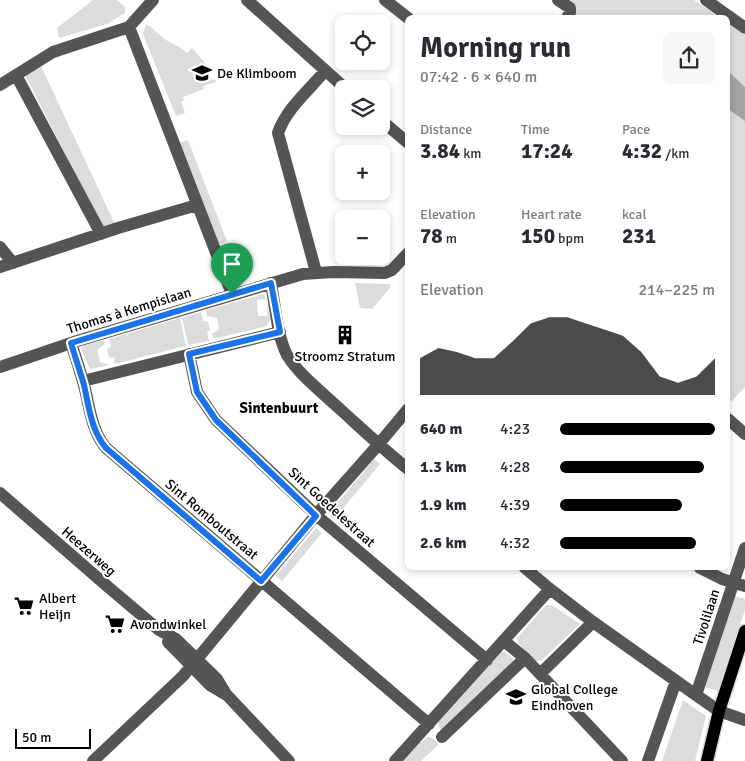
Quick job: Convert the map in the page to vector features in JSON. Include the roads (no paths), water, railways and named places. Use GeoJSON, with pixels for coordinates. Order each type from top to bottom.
{"type":"FeatureCollection","features":[{"type":"Feature","properties":{"kind":"main road"},"geometry":{"type":"LineString","coordinates":[[707,761],[719,711],[745,631]]}},
{"type":"Feature","properties":{"kind":"street"},"geometry":{"type":"LineString","coordinates":[[0,84],[53,52],[130,27],[153,0]]}},
{"type":"Feature","properties":{"kind":"street"},"geometry":{"type":"LineString","coordinates":[[247,0],[336,80]]}},
{"type":"Feature","properties":{"kind":"street"},"geometry":{"type":"LineString","coordinates":[[385,0],[405,16]]}},
{"type":"Feature","properties":{"kind":"street"},"geometry":{"type":"LineString","coordinates":[[558,0],[570,8],[568,15]]}},
{"type":"Feature","properties":{"kind":"street"},"geometry":{"type":"LineString","coordinates":[[706,0],[727,15]]}},
{"type":"Feature","properties":{"kind":"street"},"geometry":{"type":"LineString","coordinates":[[730,17],[745,28]]}},
{"type":"Feature","properties":{"kind":"street"},"geometry":{"type":"LineString","coordinates":[[130,27],[232,294]]}},
{"type":"Feature","properties":{"kind":"street"},"geometry":{"type":"LineString","coordinates":[[316,272],[278,133],[281,123],[288,113],[325,71]]}},
{"type":"Feature","properties":{"kind":"street"},"geometry":{"type":"LineString","coordinates":[[16,75],[101,234]]}},
{"type":"Feature","properties":{"kind":"street"},"geometry":{"type":"LineString","coordinates":[[390,128],[405,140]]}},
{"type":"Feature","properties":{"kind":"street"},"geometry":{"type":"LineString","coordinates":[[0,267],[197,205]]}},
{"type":"Feature","properties":{"kind":"street"},"geometry":{"type":"LineString","coordinates":[[0,247],[12,262]]}},
{"type":"Feature","properties":{"kind":"street","name":"Thomas à Kempislaan"},"geometry":{"type":"LineString","coordinates":[[0,366],[303,274],[316,272],[385,273],[392,270],[405,256]]}},
{"type":"Feature","properties":{"kind":"street"},"geometry":{"type":"LineString","coordinates":[[271,283],[280,332],[290,360],[315,387],[378,445],[405,467]]}},
{"type":"Feature","properties":{"kind":"street"},"geometry":{"type":"LineString","coordinates":[[83,381],[280,332]]}},
{"type":"Feature","properties":{"kind":"street","name":"Sint Romboutstraat"},"geometry":{"type":"LineString","coordinates":[[71,343],[83,381],[94,427],[99,439],[106,448],[429,724]]}},
{"type":"Feature","properties":{"kind":"street","name":"Sint Goedelestraat"},"geometry":{"type":"LineString","coordinates":[[189,354],[197,392],[216,420],[316,516],[486,660]]}},
{"type":"Feature","properties":{"kind":"street"},"geometry":{"type":"LineString","coordinates":[[93,761],[171,688],[194,663],[261,581],[405,414]]}},
{"type":"Feature","properties":{"kind":"street"},"geometry":{"type":"LineString","coordinates":[[730,421],[745,434]]}},
{"type":"Feature","properties":{"kind":"street","name":"Heezerweg"},"geometry":{"type":"LineString","coordinates":[[0,493],[160,630],[176,639],[194,663],[217,679],[226,694],[289,761]]}},
{"type":"Feature","properties":{"kind":"street","name":"Tivolilaan"},"geometry":{"type":"LineString","coordinates":[[696,695],[739,584],[745,548]]}},
{"type":"Feature","properties":{"kind":"street"},"geometry":{"type":"LineString","coordinates":[[527,570],[593,622],[719,711],[745,720]]}},
{"type":"Feature","properties":{"kind":"street"},"geometry":{"type":"LineString","coordinates":[[705,570],[739,584]]}},
{"type":"Feature","properties":{"kind":"street"},"geometry":{"type":"LineString","coordinates":[[395,761],[550,589]]}},
{"type":"Feature","properties":{"kind":"street"},"geometry":{"type":"LineString","coordinates":[[540,674],[593,622]]}},
{"type":"Feature","properties":{"kind":"street"},"geometry":{"type":"LineString","coordinates":[[504,641],[525,658],[622,761]]}},
{"type":"Feature","properties":{"kind":"street"},"geometry":{"type":"LineString","coordinates":[[442,737],[525,658]]}},
{"type":"Feature","properties":{"kind":"street"},"geometry":{"type":"LineString","coordinates":[[648,761],[676,681]]}},
{"type":"Feature","properties":{"kind":"place","name":"De Klimboom"},"geometry":{"type":"Point","coordinates":[202,73]}},
{"type":"Feature","properties":{"kind":"place","name":"Stroomz Stratum"},"geometry":{"type":"Point","coordinates":[345,335]}},
{"type":"Feature","properties":{"kind":"place","name":"Albert Heijn"},"geometry":{"type":"Point","coordinates":[24,606]}},
{"type":"Feature","properties":{"kind":"place","name":"Avondwinkel"},"geometry":{"type":"Point","coordinates":[115,624]}},
{"type":"Feature","properties":{"kind":"place","name":"Global College Eindhoven"},"geometry":{"type":"Point","coordinates":[516,697]}},
{"type":"Feature","properties":{"kind":"district","name":"Sintenbuurt"},"geometry":{"type":"Point","coordinates":[279,408]}}]}
